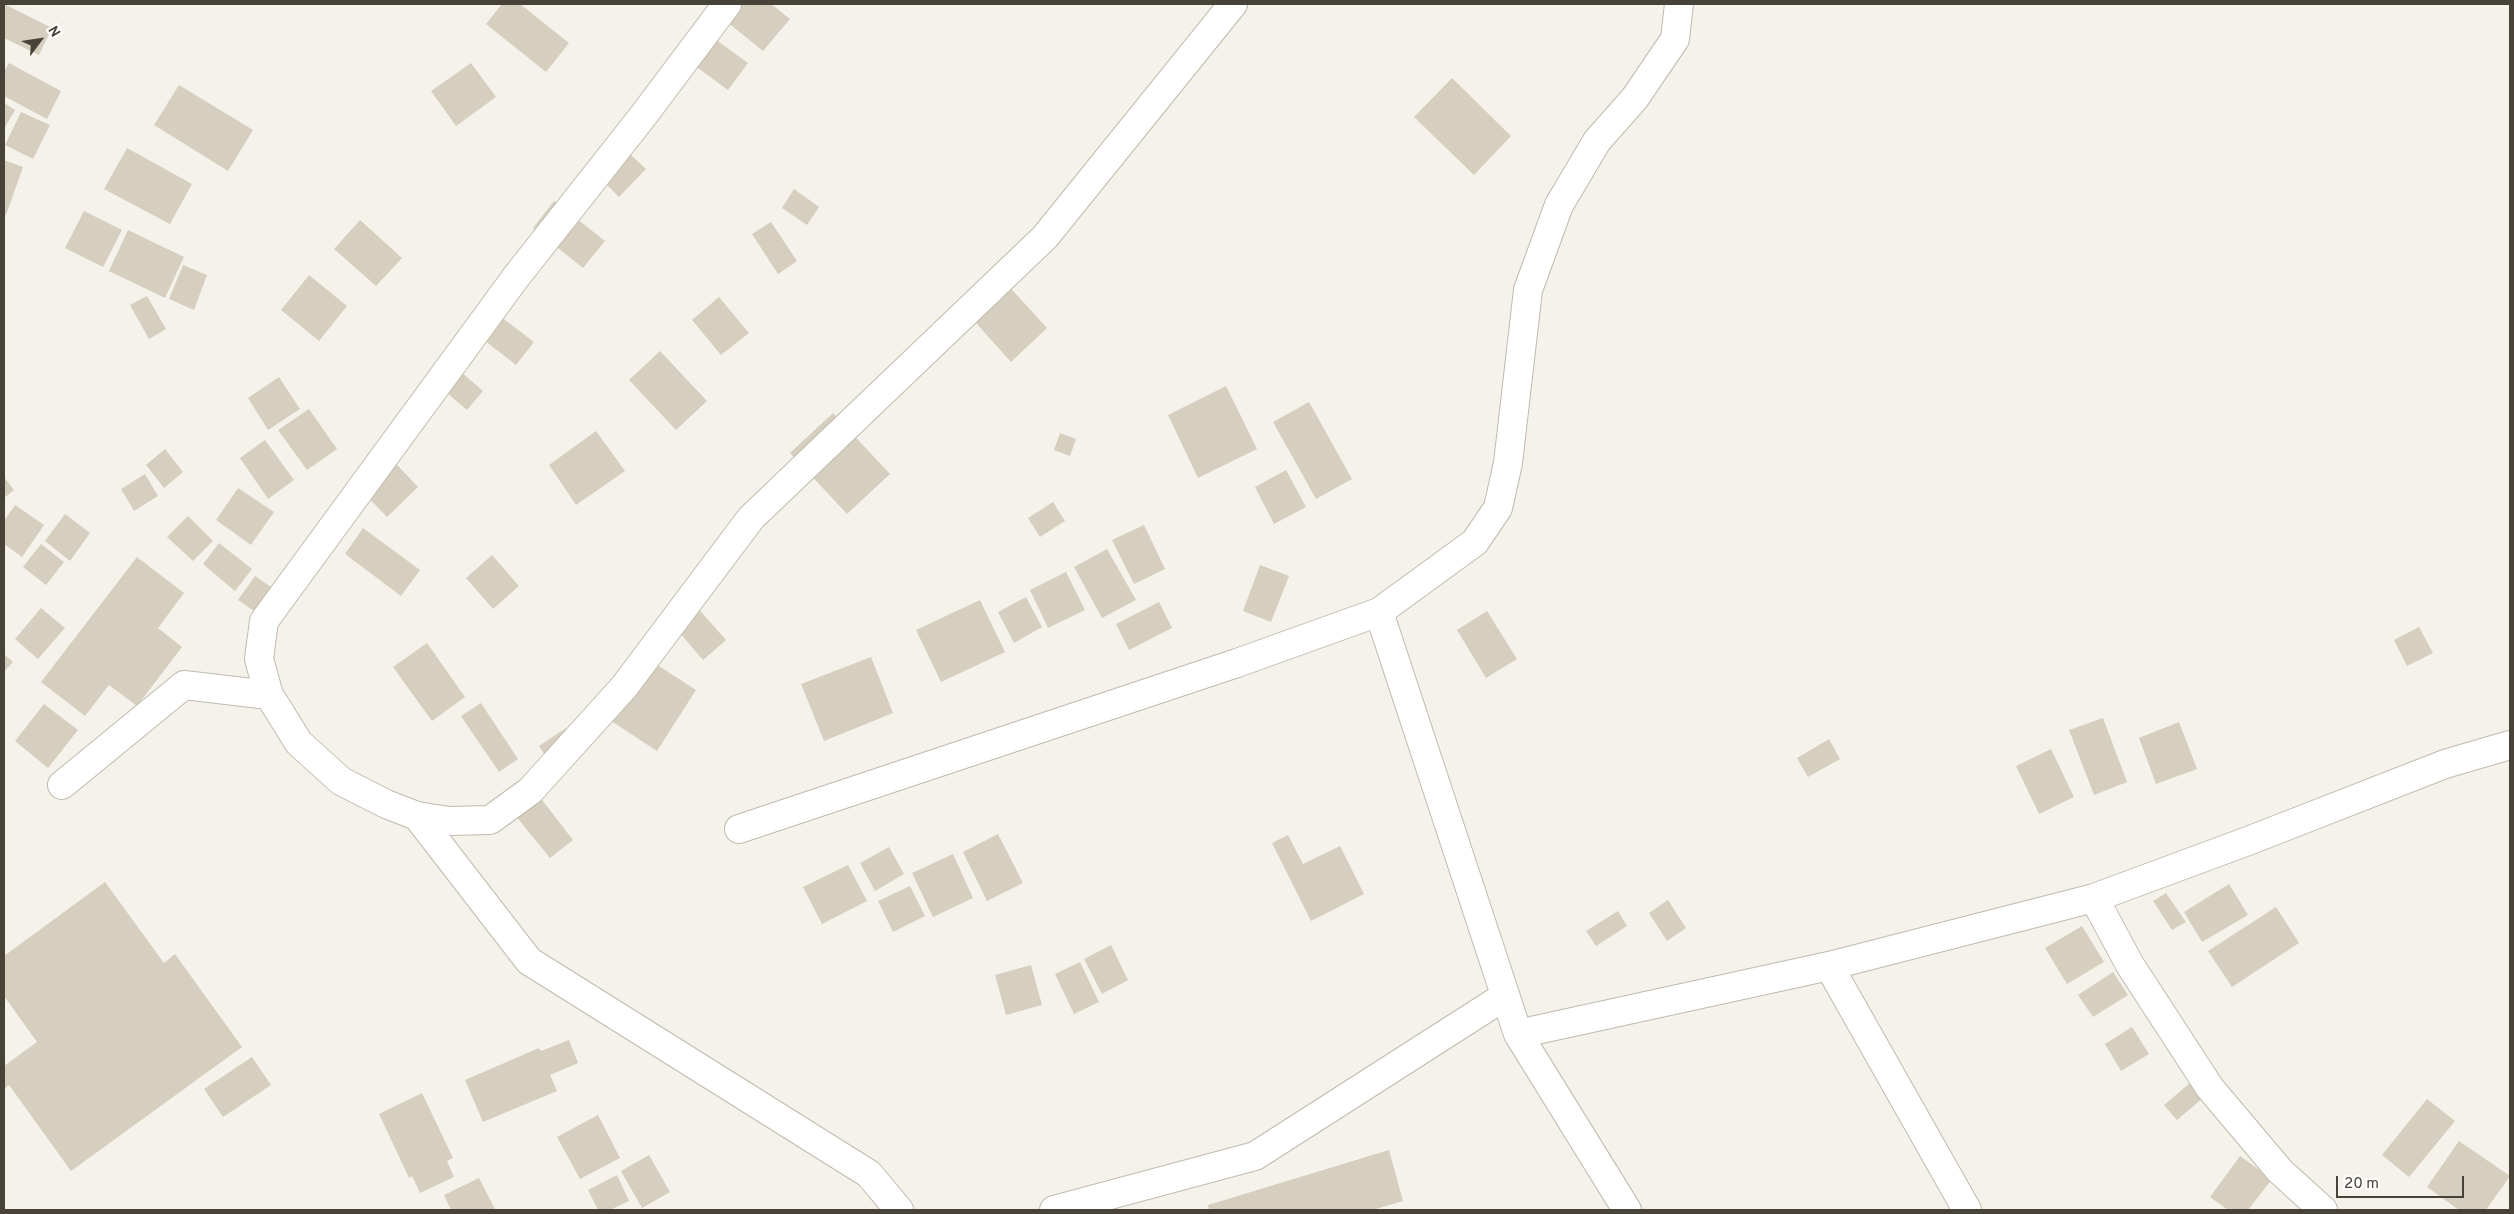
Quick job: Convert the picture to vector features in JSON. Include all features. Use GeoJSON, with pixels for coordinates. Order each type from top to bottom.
{"type":"FeatureCollection","features":[{"type":"Feature","properties":{"kind":"street"},"geometry":{"type":"LineString","coordinates":[[727,4],[643,116],[516,277],[264,621],[259,659],[269,695],[299,743],[341,781],[386,804],[417,816],[450,821],[490,820],[530,791],[624,687],[751,518],[1045,237],[1233,4]]}},
{"type":"Feature","properties":{"kind":"street"},"geometry":{"type":"LineString","coordinates":[[739,829],[1237,663],[1379,612],[1474,542],[1498,508],[1508,463],[1528,290],[1559,205],[1597,142],[1635,98],[1675,39],[1679,4]]}},
{"type":"Feature","properties":{"kind":"street"},"geometry":{"type":"LineString","coordinates":[[1379,612],[1518,1034],[1627,1210]]}},
{"type":"Feature","properties":{"kind":"street"},"geometry":{"type":"LineString","coordinates":[[62,785],[184,685],[269,695]]}},
{"type":"Feature","properties":{"kind":"street"},"geometry":{"type":"LineString","coordinates":[[1518,1034],[1829,966],[2094,898],[2248,841],[2445,764],[2510,745]]}},
{"type":"Feature","properties":{"kind":"street"},"geometry":{"type":"LineString","coordinates":[[417,816],[528,961],[870,1174],[899,1210]]}},
{"type":"Feature","properties":{"kind":"street"},"geometry":{"type":"LineString","coordinates":[[2094,898],[2130,964],[2210,1088],[2280,1171],[2324,1210]]}},
{"type":"Feature","properties":{"kind":"street"},"geometry":{"type":"LineString","coordinates":[[1829,966],[1967,1210]]}},
{"type":"Feature","properties":{"kind":"street"},"geometry":{"type":"LineString","coordinates":[[1054,1210],[1255,1156],[1505,996]]}},
{"type":"Feature","properties":{"kind":"building"},"geometry":{"type":"Polygon","coordinates":[[[4,4],[52,28],[39,55],[4,38],[4,4]]]}},
{"type":"Feature","properties":{"kind":"building"},"geometry":{"type":"Polygon","coordinates":[[[502,4],[520,4],[569,43],[546,72],[486,24],[502,4]]]}},
{"type":"Feature","properties":{"kind":"building"},"geometry":{"type":"Polygon","coordinates":[[[715,4],[771,4],[790,19],[763,51],[711,9],[715,4]]]}},
{"type":"Feature","properties":{"kind":"building"},"geometry":{"type":"Polygon","coordinates":[[[700,28],[748,63],[728,90],[680,55],[700,28]]]}},
{"type":"Feature","properties":{"kind":"building"},"geometry":{"type":"Polygon","coordinates":[[[9,63],[61,91],[47,119],[4,96],[4,72],[9,63]]]}},
{"type":"Feature","properties":{"kind":"building"},"geometry":{"type":"Polygon","coordinates":[[[471,63],[496,97],[456,126],[431,91],[471,63]]]}},
{"type":"Feature","properties":{"kind":"building"},"geometry":{"type":"Polygon","coordinates":[[[1452,78],[1511,136],[1474,175],[1414,117],[1452,78]]]}},
{"type":"Feature","properties":{"kind":"building"},"geometry":{"type":"Polygon","coordinates":[[[179,85],[253,130],[228,171],[154,125],[179,85]]]}},
{"type":"Feature","properties":{"kind":"building"},"geometry":{"type":"Polygon","coordinates":[[[4,103],[15,110],[4,129],[4,103]]]}},
{"type":"Feature","properties":{"kind":"building"},"geometry":{"type":"Polygon","coordinates":[[[21,112],[50,125],[33,159],[5,145],[21,112]]]}},
{"type":"Feature","properties":{"kind":"building"},"geometry":{"type":"Polygon","coordinates":[[[615,140],[646,169],[619,197],[589,167],[615,140]]]}},
{"type":"Feature","properties":{"kind":"building"},"geometry":{"type":"Polygon","coordinates":[[[127,148],[192,184],[170,224],[104,189],[127,148]]]}},
{"type":"Feature","properties":{"kind":"building"},"geometry":{"type":"Polygon","coordinates":[[[4,160],[23,167],[6,215],[4,214],[4,160]]]}},
{"type":"Feature","properties":{"kind":"building"},"geometry":{"type":"Polygon","coordinates":[[[794,189],[819,207],[807,225],[782,208],[794,189]]]}},
{"type":"Feature","properties":{"kind":"building"},"geometry":{"type":"Polygon","coordinates":[[[554,201],[605,241],[583,268],[533,228],[554,201]]]}},
{"type":"Feature","properties":{"kind":"building"},"geometry":{"type":"Polygon","coordinates":[[[84,211],[122,230],[103,267],[65,248],[84,211]]]}},
{"type":"Feature","properties":{"kind":"building"},"geometry":{"type":"Polygon","coordinates":[[[360,220],[402,258],[376,286],[334,249],[360,220]]]}},
{"type":"Feature","properties":{"kind":"building"},"geometry":{"type":"Polygon","coordinates":[[[771,222],[797,261],[778,274],[752,234],[771,222]]]}},
{"type":"Feature","properties":{"kind":"building"},"geometry":{"type":"Polygon","coordinates":[[[128,230],[184,257],[165,298],[109,271],[128,230]]]}},
{"type":"Feature","properties":{"kind":"building"},"geometry":{"type":"Polygon","coordinates":[[[183,265],[207,275],[194,310],[169,299],[183,265]]]}},
{"type":"Feature","properties":{"kind":"building"},"geometry":{"type":"Polygon","coordinates":[[[995,271],[1047,328],[1011,362],[959,304],[995,271]]]}},
{"type":"Feature","properties":{"kind":"building"},"geometry":{"type":"Polygon","coordinates":[[[309,275],[347,306],[319,341],[281,310],[309,275]]]}},
{"type":"Feature","properties":{"kind":"building"},"geometry":{"type":"Polygon","coordinates":[[[147,296],[166,329],[149,339],[130,305],[147,296]]]}},
{"type":"Feature","properties":{"kind":"building"},"geometry":{"type":"Polygon","coordinates":[[[719,297],[749,333],[721,355],[692,320],[719,297]]]}},
{"type":"Feature","properties":{"kind":"building"},"geometry":{"type":"Polygon","coordinates":[[[484,304],[534,342],[516,365],[466,326],[484,304]]]}},
{"type":"Feature","properties":{"kind":"building"},"geometry":{"type":"Polygon","coordinates":[[[660,351],[707,401],[676,430],[629,380],[660,351]]]}},
{"type":"Feature","properties":{"kind":"building"},"geometry":{"type":"Polygon","coordinates":[[[445,358],[483,391],[467,410],[429,378],[445,358]]]}},
{"type":"Feature","properties":{"kind":"building"},"geometry":{"type":"Polygon","coordinates":[[[279,377],[300,409],[268,430],[248,398],[279,377]]]}},
{"type":"Feature","properties":{"kind":"building"},"geometry":{"type":"Polygon","coordinates":[[[1226,386],[1257,449],[1198,478],[1168,415],[1226,386]]]}},
{"type":"Feature","properties":{"kind":"building"},"geometry":{"type":"Polygon","coordinates":[[[1309,402],[1352,479],[1316,499],[1273,422],[1309,402]]]}},
{"type":"Feature","properties":{"kind":"building"},"geometry":{"type":"Polygon","coordinates":[[[309,409],[337,449],[307,470],[278,430],[309,409]]]}},
{"type":"Feature","properties":{"kind":"building"},"geometry":{"type":"Polygon","coordinates":[[[833,413],[890,474],[847,514],[790,453],[833,413]]]}},
{"type":"Feature","properties":{"kind":"building"},"geometry":{"type":"Polygon","coordinates":[[[596,431],[625,471],[576,505],[549,465],[596,431]]]}},
{"type":"Feature","properties":{"kind":"building"},"geometry":{"type":"Polygon","coordinates":[[[1060,433],[1076,439],[1070,456],[1054,450],[1060,433]]]}},
{"type":"Feature","properties":{"kind":"building"},"geometry":{"type":"Polygon","coordinates":[[[265,440],[294,480],[268,499],[240,458],[265,440]]]}},
{"type":"Feature","properties":{"kind":"building"},"geometry":{"type":"Polygon","coordinates":[[[165,449],[183,472],[164,488],[146,465],[165,449]]]}},
{"type":"Feature","properties":{"kind":"building"},"geometry":{"type":"Polygon","coordinates":[[[385,452],[418,487],[387,517],[353,482],[385,452]]]}},
{"type":"Feature","properties":{"kind":"building"},"geometry":{"type":"Polygon","coordinates":[[[1286,470],[1306,507],[1274,524],[1255,487],[1286,470]]]}},
{"type":"Feature","properties":{"kind":"building"},"geometry":{"type":"Polygon","coordinates":[[[145,474],[158,496],[134,511],[121,489],[145,474]]]}},
{"type":"Feature","properties":{"kind":"building"},"geometry":{"type":"Polygon","coordinates":[[[4,477],[14,490],[4,498],[4,477]]]}},
{"type":"Feature","properties":{"kind":"building"},"geometry":{"type":"Polygon","coordinates":[[[238,488],[274,512],[251,545],[216,520],[238,488]]]}},
{"type":"Feature","properties":{"kind":"building"},"geometry":{"type":"Polygon","coordinates":[[[1053,502],[1065,521],[1040,537],[1028,518],[1053,502]]]}},
{"type":"Feature","properties":{"kind":"building"},"geometry":{"type":"Polygon","coordinates":[[[15,505],[44,525],[22,557],[4,544],[4,521],[15,505]]]}},
{"type":"Feature","properties":{"kind":"building"},"geometry":{"type":"Polygon","coordinates":[[[65,514],[90,533],[70,561],[45,541],[65,514]]]}},
{"type":"Feature","properties":{"kind":"building"},"geometry":{"type":"Polygon","coordinates":[[[188,516],[213,541],[193,561],[167,537],[188,516]]]}},
{"type":"Feature","properties":{"kind":"building"},"geometry":{"type":"Polygon","coordinates":[[[1144,525],[1165,569],[1134,584],[1112,540],[1144,525]]]}},
{"type":"Feature","properties":{"kind":"building"},"geometry":{"type":"Polygon","coordinates":[[[363,528],[420,570],[401,596],[345,554],[363,528]]]}},
{"type":"Feature","properties":{"kind":"building"},"geometry":{"type":"Polygon","coordinates":[[[219,543],[252,569],[235,591],[203,564],[219,543]]]}},
{"type":"Feature","properties":{"kind":"building"},"geometry":{"type":"Polygon","coordinates":[[[41,544],[64,562],[46,585],[23,567],[41,544]]]}},
{"type":"Feature","properties":{"kind":"building"},"geometry":{"type":"Polygon","coordinates":[[[1107,549],[1136,600],[1102,618],[1074,567],[1107,549]]]}},
{"type":"Feature","properties":{"kind":"building"},"geometry":{"type":"Polygon","coordinates":[[[492,555],[519,586],[493,609],[466,578],[492,555]]]}},
{"type":"Feature","properties":{"kind":"building"},"geometry":{"type":"Polygon","coordinates":[[[137,557],[184,593],[158,628],[182,647],[137,706],[109,685],[85,716],[41,682],[137,557]]]}},
{"type":"Feature","properties":{"kind":"building"},"geometry":{"type":"Polygon","coordinates":[[[1260,565],[1289,576],[1271,622],[1243,611],[1260,565]]]}},
{"type":"Feature","properties":{"kind":"building"},"geometry":{"type":"Polygon","coordinates":[[[1066,572],[1085,610],[1048,628],[1030,590],[1066,572]]]}},
{"type":"Feature","properties":{"kind":"building"},"geometry":{"type":"Polygon","coordinates":[[[255,576],[274,589],[257,613],[238,600],[255,576]]]}},
{"type":"Feature","properties":{"kind":"building"},"geometry":{"type":"Polygon","coordinates":[[[1026,597],[1042,627],[1014,643],[998,612],[1026,597]]]}},
{"type":"Feature","properties":{"kind":"building"},"geometry":{"type":"Polygon","coordinates":[[[980,600],[1005,652],[941,682],[916,630],[980,600]]]}},
{"type":"Feature","properties":{"kind":"building"},"geometry":{"type":"Polygon","coordinates":[[[1159,602],[1172,628],[1129,650],[1116,624],[1159,602]]]}},
{"type":"Feature","properties":{"kind":"building"},"geometry":{"type":"Polygon","coordinates":[[[695,605],[726,640],[703,660],[673,625],[695,605]]]}},
{"type":"Feature","properties":{"kind":"building"},"geometry":{"type":"Polygon","coordinates":[[[41,608],[65,628],[38,659],[15,639],[41,608]]]}},
{"type":"Feature","properties":{"kind":"building"},"geometry":{"type":"Polygon","coordinates":[[[1487,611],[1517,659],[1486,678],[1457,630],[1487,611]]]}},
{"type":"Feature","properties":{"kind":"building"},"geometry":{"type":"Polygon","coordinates":[[[2419,627],[2433,653],[2407,666],[2394,640],[2419,627]]]}},
{"type":"Feature","properties":{"kind":"building"},"geometry":{"type":"Polygon","coordinates":[[[427,643],[465,697],[432,721],[393,667],[427,643]]]}},
{"type":"Feature","properties":{"kind":"building"},"geometry":{"type":"Polygon","coordinates":[[[639,653],[696,690],[657,751],[599,713],[639,653]]]}},
{"type":"Feature","properties":{"kind":"building"},"geometry":{"type":"Polygon","coordinates":[[[4,654],[13,662],[4,672],[4,654]]]}},
{"type":"Feature","properties":{"kind":"building"},"geometry":{"type":"Polygon","coordinates":[[[871,657],[893,713],[824,741],[801,684],[871,657]]]}},
{"type":"Feature","properties":{"kind":"building"},"geometry":{"type":"Polygon","coordinates":[[[481,703],[518,759],[499,772],[461,716],[481,703]]]}},
{"type":"Feature","properties":{"kind":"building"},"geometry":{"type":"Polygon","coordinates":[[[44,704],[78,730],[48,768],[15,741],[44,704]]]}},
{"type":"Feature","properties":{"kind":"building"},"geometry":{"type":"Polygon","coordinates":[[[2103,718],[2127,782],[2094,795],[2069,730],[2103,718]]]}},
{"type":"Feature","properties":{"kind":"building"},"geometry":{"type":"Polygon","coordinates":[[[2179,722],[2197,769],[2156,784],[2139,738],[2179,722]]]}},
{"type":"Feature","properties":{"kind":"building"},"geometry":{"type":"Polygon","coordinates":[[[566,728],[582,754],[555,771],[539,746],[566,728]]]}},
{"type":"Feature","properties":{"kind":"building"},"geometry":{"type":"Polygon","coordinates":[[[1829,739],[1840,759],[1808,777],[1797,758],[1829,739]]]}},
{"type":"Feature","properties":{"kind":"building"},"geometry":{"type":"Polygon","coordinates":[[[2051,749],[2074,797],[2039,814],[2016,766],[2051,749]]]}},
{"type":"Feature","properties":{"kind":"building"},"geometry":{"type":"Polygon","coordinates":[[[539,796],[573,840],[550,858],[515,815],[539,796]]]}},
{"type":"Feature","properties":{"kind":"building"},"geometry":{"type":"Polygon","coordinates":[[[998,834],[1023,883],[987,901],[963,852],[998,834]]]}},
{"type":"Feature","properties":{"kind":"building"},"geometry":{"type":"Polygon","coordinates":[[[1288,835],[1303,864],[1340,846],[1364,894],[1311,921],[1272,843],[1288,835]]]}},
{"type":"Feature","properties":{"kind":"building"},"geometry":{"type":"Polygon","coordinates":[[[889,847],[904,874],[875,891],[860,863],[889,847]]]}},
{"type":"Feature","properties":{"kind":"building"},"geometry":{"type":"Polygon","coordinates":[[[953,854],[973,898],[933,917],[912,873],[953,854]]]}},
{"type":"Feature","properties":{"kind":"building"},"geometry":{"type":"Polygon","coordinates":[[[848,865],[867,901],[822,924],[803,887],[848,865]]]}},
{"type":"Feature","properties":{"kind":"building"},"geometry":{"type":"Polygon","coordinates":[[[105,882],[164,963],[175,954],[242,1047],[71,1171],[9,1085],[4,1089],[4,1066],[37,1042],[4,996],[4,956],[105,882]]]}},
{"type":"Feature","properties":{"kind":"building"},"geometry":{"type":"Polygon","coordinates":[[[2229,884],[2248,915],[2202,942],[2184,912],[2229,884]]]}},
{"type":"Feature","properties":{"kind":"building"},"geometry":{"type":"Polygon","coordinates":[[[910,886],[925,916],[893,932],[878,901],[910,886]]]}},
{"type":"Feature","properties":{"kind":"building"},"geometry":{"type":"Polygon","coordinates":[[[2166,893],[2186,922],[2172,930],[2153,901],[2166,893]]]}},
{"type":"Feature","properties":{"kind":"building"},"geometry":{"type":"Polygon","coordinates":[[[1668,900],[1686,928],[1667,941],[1649,913],[1668,900]]]}},
{"type":"Feature","properties":{"kind":"building"},"geometry":{"type":"Polygon","coordinates":[[[2276,907],[2299,943],[2232,987],[2208,951],[2276,907]]]}},
{"type":"Feature","properties":{"kind":"building"},"geometry":{"type":"Polygon","coordinates":[[[1618,911],[1627,926],[1596,946],[1586,931],[1618,911]]]}},
{"type":"Feature","properties":{"kind":"building"},"geometry":{"type":"Polygon","coordinates":[[[2082,926],[2104,962],[2067,984],[2045,948],[2082,926]]]}},
{"type":"Feature","properties":{"kind":"building"},"geometry":{"type":"Polygon","coordinates":[[[1111,945],[1128,980],[1102,994],[1084,959],[1111,945]]]}},
{"type":"Feature","properties":{"kind":"building"},"geometry":{"type":"Polygon","coordinates":[[[1080,962],[1099,1002],[1074,1014],[1055,974],[1080,962]]]}},
{"type":"Feature","properties":{"kind":"building"},"geometry":{"type":"Polygon","coordinates":[[[1031,965],[1042,1005],[1006,1015],[995,975],[1031,965]]]}},
{"type":"Feature","properties":{"kind":"building"},"geometry":{"type":"Polygon","coordinates":[[[2113,972],[2128,995],[2093,1017],[2078,995],[2113,972]]]}},
{"type":"Feature","properties":{"kind":"building"},"geometry":{"type":"Polygon","coordinates":[[[2132,1027],[2149,1054],[2121,1071],[2105,1044],[2132,1027]]]}},
{"type":"Feature","properties":{"kind":"building"},"geometry":{"type":"Polygon","coordinates":[[[569,1040],[578,1063],[550,1075],[557,1091],[483,1122],[465,1080],[539,1048],[541,1051],[569,1040]]]}},
{"type":"Feature","properties":{"kind":"building"},"geometry":{"type":"Polygon","coordinates":[[[252,1057],[271,1085],[223,1117],[204,1089],[252,1057]]]}},
{"type":"Feature","properties":{"kind":"building"},"geometry":{"type":"Polygon","coordinates":[[[2190,1083],[2203,1098],[2177,1120],[2164,1105],[2190,1083]]]}},
{"type":"Feature","properties":{"kind":"building"},"geometry":{"type":"Polygon","coordinates":[[[422,1093],[453,1158],[447,1161],[454,1177],[420,1193],[412,1176],[409,1178],[379,1114],[422,1093]]]}},
{"type":"Feature","properties":{"kind":"building"},"geometry":{"type":"Polygon","coordinates":[[[2427,1099],[2455,1121],[2409,1177],[2382,1155],[2427,1099]]]}},
{"type":"Feature","properties":{"kind":"building"},"geometry":{"type":"Polygon","coordinates":[[[598,1115],[620,1158],[580,1179],[557,1137],[598,1115]]]}},
{"type":"Feature","properties":{"kind":"building"},"geometry":{"type":"Polygon","coordinates":[[[2459,1141],[2510,1176],[2486,1210],[2459,1210],[2427,1187],[2459,1141]]]}},
{"type":"Feature","properties":{"kind":"building"},"geometry":{"type":"Polygon","coordinates":[[[1389,1150],[1403,1201],[1372,1210],[1209,1210],[1208,1205],[1389,1150]]]}},
{"type":"Feature","properties":{"kind":"building"},"geometry":{"type":"Polygon","coordinates":[[[649,1155],[670,1192],[642,1208],[621,1171],[649,1155]]]}},
{"type":"Feature","properties":{"kind":"building"},"geometry":{"type":"Polygon","coordinates":[[[2240,1156],[2272,1179],[2248,1210],[2228,1210],[2210,1197],[2240,1156]]]}},
{"type":"Feature","properties":{"kind":"building"},"geometry":{"type":"Polygon","coordinates":[[[617,1175],[629,1201],[610,1210],[598,1210],[588,1190],[617,1175]]]}},
{"type":"Feature","properties":{"kind":"building"},"geometry":{"type":"Polygon","coordinates":[[[479,1178],[495,1209],[451,1210],[444,1195],[479,1178]]]}}]}
